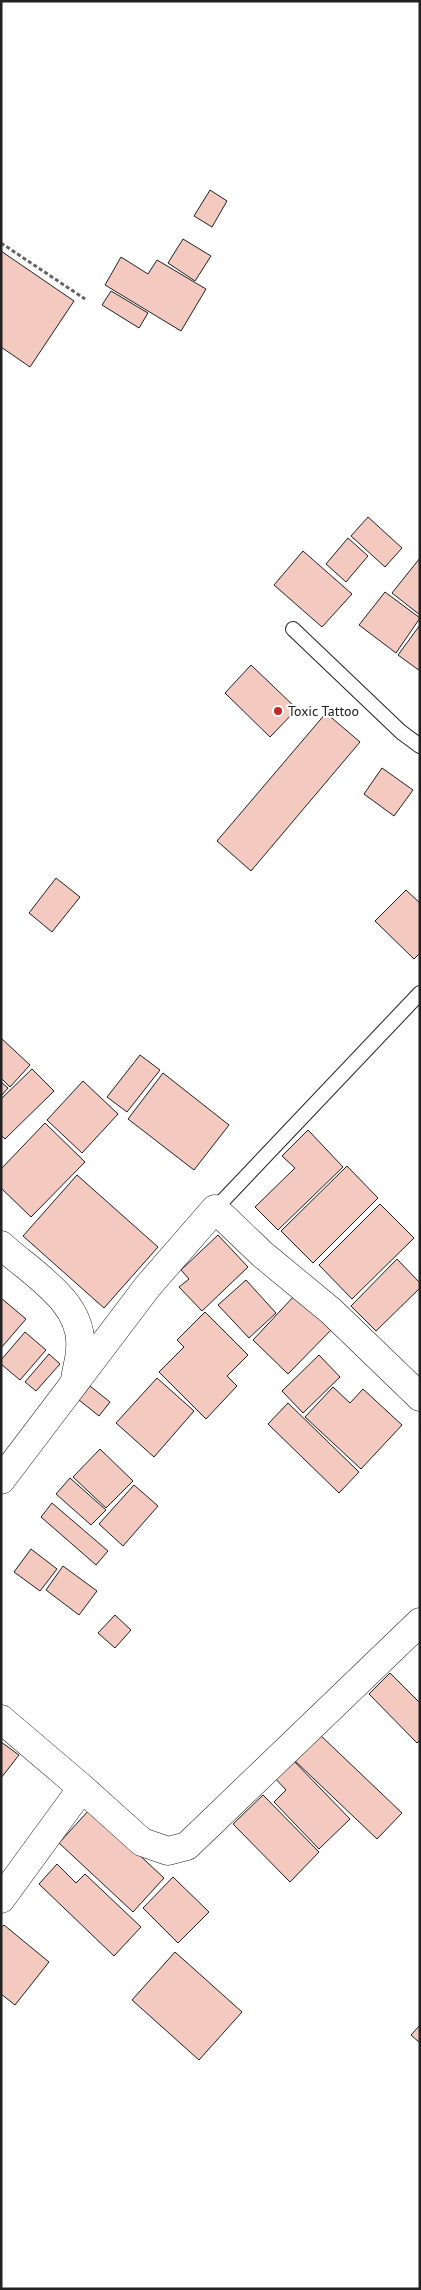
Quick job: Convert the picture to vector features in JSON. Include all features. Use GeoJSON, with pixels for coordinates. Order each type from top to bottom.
{"type":"FeatureCollection","features":[{"type":"Feature","properties":{"kind":"street"},"geometry":{"type":"LineString","coordinates":[[1,1480],[74,1381],[148,1286],[214,1209],[262,1254],[331,1311],[420,1397]]}},
{"type":"Feature","properties":{"kind":"street"},"geometry":{"type":"LineString","coordinates":[[1,1245],[65,1301],[74,1316],[78,1324],[81,1348],[74,1381]]}},
{"type":"Feature","properties":{"kind":"street"},"geometry":{"type":"LineString","coordinates":[[1,1719],[142,1842],[168,1851],[187,1846],[420,1622]]}},
{"type":"Feature","properties":{"kind":"street"},"geometry":{"type":"LineString","coordinates":[[1,1898],[82,1788]]}},
{"type":"Feature","properties":{"kind":"lane"},"geometry":{"type":"LineString","coordinates":[[293,629],[401,732],[420,746]]}},
{"type":"Feature","properties":{"kind":"lane"},"geometry":{"type":"LineString","coordinates":[[214,1209],[420,993]]}},
{"type":"Feature","properties":{"kind":"path"},"geometry":{"type":"LineString","coordinates":[[1,243],[85,299]]}},
{"type":"Feature","properties":{"kind":"building"},"geometry":{"type":"Polygon","coordinates":[[[210,190],[227,201],[212,227],[194,216],[210,190]]]}},
{"type":"Feature","properties":{"kind":"building"},"geometry":{"type":"Polygon","coordinates":[[[183,239],[211,256],[195,281],[168,263],[183,239]]]}},
{"type":"Feature","properties":{"kind":"building"},"geometry":{"type":"Polygon","coordinates":[[[1,251],[74,301],[30,367],[1,347],[1,251]]]}},
{"type":"Feature","properties":{"kind":"building"},"geometry":{"type":"Polygon","coordinates":[[[121,257],[148,274],[157,260],[206,289],[181,331],[105,285],[121,257]]]}},
{"type":"Feature","properties":{"kind":"building"},"geometry":{"type":"Polygon","coordinates":[[[111,291],[148,313],[139,328],[102,305],[111,291]]]}},
{"type":"Feature","properties":{"kind":"building"},"geometry":{"type":"Polygon","coordinates":[[[368,517],[402,548],[385,567],[351,536],[368,517]]]}},
{"type":"Feature","properties":{"kind":"building"},"geometry":{"type":"Polygon","coordinates":[[[348,538],[368,556],[346,582],[326,564],[348,538]]]}},
{"type":"Feature","properties":{"kind":"building"},"geometry":{"type":"Polygon","coordinates":[[[303,551],[352,594],[322,627],[274,585],[303,551]]]}},
{"type":"Feature","properties":{"kind":"building"},"geometry":{"type":"Polygon","coordinates":[[[420,558],[420,615],[392,593],[420,558]]]}},
{"type":"Feature","properties":{"kind":"building"},"geometry":{"type":"Polygon","coordinates":[[[385,592],[420,618],[396,653],[359,625],[385,592]]]}},
{"type":"Feature","properties":{"kind":"building"},"geometry":{"type":"Polygon","coordinates":[[[420,625],[420,671],[398,655],[420,625]]]}},
{"type":"Feature","properties":{"kind":"building"},"geometry":{"type":"Polygon","coordinates":[[[251,665],[297,709],[270,737],[225,693],[251,665]]]}},
{"type":"Feature","properties":{"kind":"building"},"geometry":{"type":"Polygon","coordinates":[[[326,713],[360,742],[251,871],[217,841],[326,713]]]}},
{"type":"Feature","properties":{"kind":"building"},"geometry":{"type":"Polygon","coordinates":[[[382,768],[413,790],[394,816],[364,794],[382,768]]]}},
{"type":"Feature","properties":{"kind":"building"},"geometry":{"type":"Polygon","coordinates":[[[56,878],[80,897],[52,932],[29,913],[56,878]]]}},
{"type":"Feature","properties":{"kind":"building"},"geometry":{"type":"Polygon","coordinates":[[[406,890],[420,903],[420,953],[414,959],[375,921],[406,890]]]}},
{"type":"Feature","properties":{"kind":"building"},"geometry":{"type":"Polygon","coordinates":[[[1,1038],[30,1065],[10,1087],[1,1078],[1,1038]]]}},
{"type":"Feature","properties":{"kind":"building"},"geometry":{"type":"Polygon","coordinates":[[[140,1055],[160,1070],[127,1112],[107,1097],[140,1055]]]}},
{"type":"Feature","properties":{"kind":"building"},"geometry":{"type":"Polygon","coordinates":[[[32,1069],[54,1091],[5,1139],[1,1135],[1,1099],[32,1069]]]}},
{"type":"Feature","properties":{"kind":"building"},"geometry":{"type":"Polygon","coordinates":[[[163,1073],[229,1125],[194,1170],[128,1119],[163,1073]]]}},
{"type":"Feature","properties":{"kind":"building"},"geometry":{"type":"Polygon","coordinates":[[[83,1081],[118,1114],[82,1153],[47,1120],[83,1081]]]}},
{"type":"Feature","properties":{"kind":"building"},"geometry":{"type":"Polygon","coordinates":[[[1,1082],[8,1088],[1,1096],[1,1082]]]}},
{"type":"Feature","properties":{"kind":"building"},"geometry":{"type":"Polygon","coordinates":[[[45,1123],[85,1162],[31,1217],[1,1188],[1,1169],[45,1123]]]}},
{"type":"Feature","properties":{"kind":"building"},"geometry":{"type":"Polygon","coordinates":[[[308,1130],[343,1167],[278,1230],[255,1207],[295,1168],[282,1156],[308,1130]]]}},
{"type":"Feature","properties":{"kind":"building"},"geometry":{"type":"Polygon","coordinates":[[[347,1166],[378,1198],[313,1263],[281,1231],[347,1166]]]}},
{"type":"Feature","properties":{"kind":"building"},"geometry":{"type":"Polygon","coordinates":[[[77,1175],[158,1247],[104,1308],[23,1236],[77,1175]]]}},
{"type":"Feature","properties":{"kind":"building"},"geometry":{"type":"Polygon","coordinates":[[[380,1204],[414,1238],[352,1299],[319,1265],[380,1204]]]}},
{"type":"Feature","properties":{"kind":"building"},"geometry":{"type":"Polygon","coordinates":[[[218,1235],[248,1267],[202,1311],[179,1287],[189,1279],[181,1270],[218,1235]]]}},
{"type":"Feature","properties":{"kind":"building"},"geometry":{"type":"Polygon","coordinates":[[[397,1259],[420,1283],[420,1288],[376,1331],[351,1306],[397,1259]]]}},
{"type":"Feature","properties":{"kind":"building"},"geometry":{"type":"Polygon","coordinates":[[[246,1280],[276,1313],[249,1338],[218,1305],[246,1280]]]}},
{"type":"Feature","properties":{"kind":"building"},"geometry":{"type":"Polygon","coordinates":[[[295,1295],[331,1330],[288,1374],[253,1340],[295,1295]]]}},
{"type":"Feature","properties":{"kind":"building"},"geometry":{"type":"Polygon","coordinates":[[[1,1298],[26,1319],[1,1348],[1,1298]]]}},
{"type":"Feature","properties":{"kind":"building"},"geometry":{"type":"Polygon","coordinates":[[[205,1312],[248,1355],[227,1376],[237,1386],[206,1419],[159,1372],[184,1347],[177,1340],[205,1312]]]}},
{"type":"Feature","properties":{"kind":"building"},"geometry":{"type":"Polygon","coordinates":[[[25,1332],[46,1350],[20,1380],[1,1364],[1,1360],[25,1332]]]}},
{"type":"Feature","properties":{"kind":"building"},"geometry":{"type":"Polygon","coordinates":[[[49,1354],[60,1364],[36,1391],[25,1382],[49,1354]]]}},
{"type":"Feature","properties":{"kind":"building"},"geometry":{"type":"Polygon","coordinates":[[[319,1355],[340,1377],[303,1413],[282,1391],[319,1355]]]}},
{"type":"Feature","properties":{"kind":"building"},"geometry":{"type":"Polygon","coordinates":[[[157,1378],[194,1411],[154,1457],[116,1423],[157,1378]]]}},
{"type":"Feature","properties":{"kind":"building"},"geometry":{"type":"Polygon","coordinates":[[[90,1386],[110,1402],[99,1416],[79,1400],[90,1386]]]}},
{"type":"Feature","properties":{"kind":"building"},"geometry":{"type":"Polygon","coordinates":[[[333,1387],[350,1403],[363,1389],[402,1425],[361,1469],[305,1417],[333,1387]]]}},
{"type":"Feature","properties":{"kind":"building"},"geometry":{"type":"Polygon","coordinates":[[[288,1403],[359,1472],[339,1493],[268,1424],[288,1403]]]}},
{"type":"Feature","properties":{"kind":"building"},"geometry":{"type":"Polygon","coordinates":[[[100,1449],[133,1481],[106,1508],[73,1477],[100,1449]]]}},
{"type":"Feature","properties":{"kind":"building"},"geometry":{"type":"Polygon","coordinates":[[[70,1478],[106,1510],[91,1525],[56,1494],[70,1478]]]}},
{"type":"Feature","properties":{"kind":"building"},"geometry":{"type":"Polygon","coordinates":[[[134,1485],[158,1506],[123,1546],[99,1524],[134,1485]]]}},
{"type":"Feature","properties":{"kind":"building"},"geometry":{"type":"Polygon","coordinates":[[[52,1503],[108,1551],[96,1565],[41,1517],[52,1503]]]}},
{"type":"Feature","properties":{"kind":"building"},"geometry":{"type":"Polygon","coordinates":[[[31,1549],[57,1569],[40,1591],[14,1572],[31,1549]]]}},
{"type":"Feature","properties":{"kind":"building"},"geometry":{"type":"Polygon","coordinates":[[[63,1566],[97,1591],[79,1615],[46,1590],[63,1566]]]}},
{"type":"Feature","properties":{"kind":"building"},"geometry":{"type":"Polygon","coordinates":[[[115,1615],[131,1630],[115,1648],[98,1633],[115,1615]]]}},
{"type":"Feature","properties":{"kind":"building"},"geometry":{"type":"Polygon","coordinates":[[[390,1673],[420,1703],[420,1740],[417,1743],[369,1694],[390,1673]]]}},
{"type":"Feature","properties":{"kind":"building"},"geometry":{"type":"Polygon","coordinates":[[[317,1732],[402,1813],[377,1839],[292,1758],[317,1732]]]}},
{"type":"Feature","properties":{"kind":"building"},"geometry":{"type":"Polygon","coordinates":[[[1,1742],[19,1755],[1,1778],[1,1742]]]}},
{"type":"Feature","properties":{"kind":"building"},"geometry":{"type":"Polygon","coordinates":[[[291,1758],[350,1819],[319,1849],[274,1802],[286,1790],[273,1776],[291,1758]]]}},
{"type":"Feature","properties":{"kind":"building"},"geometry":{"type":"Polygon","coordinates":[[[263,1795],[319,1852],[290,1882],[233,1824],[263,1795]]]}},
{"type":"Feature","properties":{"kind":"building"},"geometry":{"type":"Polygon","coordinates":[[[90,1809],[164,1878],[133,1912],[59,1843],[90,1809]]]}},
{"type":"Feature","properties":{"kind":"building"},"geometry":{"type":"Polygon","coordinates":[[[57,1864],[76,1883],[85,1874],[141,1927],[114,1956],[39,1884],[57,1864]]]}},
{"type":"Feature","properties":{"kind":"building"},"geometry":{"type":"Polygon","coordinates":[[[173,1877],[209,1912],[178,1943],[143,1908],[173,1877]]]}},
{"type":"Feature","properties":{"kind":"building"},"geometry":{"type":"Polygon","coordinates":[[[4,1925],[49,1962],[15,2005],[1,1994],[1,1928],[4,1925]]]}},
{"type":"Feature","properties":{"kind":"building"},"geometry":{"type":"Polygon","coordinates":[[[175,1952],[242,2012],[199,2060],[132,2000],[175,1952]]]}},
{"type":"Feature","properties":{"kind":"building"},"geometry":{"type":"Polygon","coordinates":[[[420,2025],[420,2043],[411,2035],[420,2025]]]}},
{"type":"Feature","properties":{"kind":"place","name":"Toxic Tattoo"},"geometry":{"type":"Point","coordinates":[278,711]}}]}
